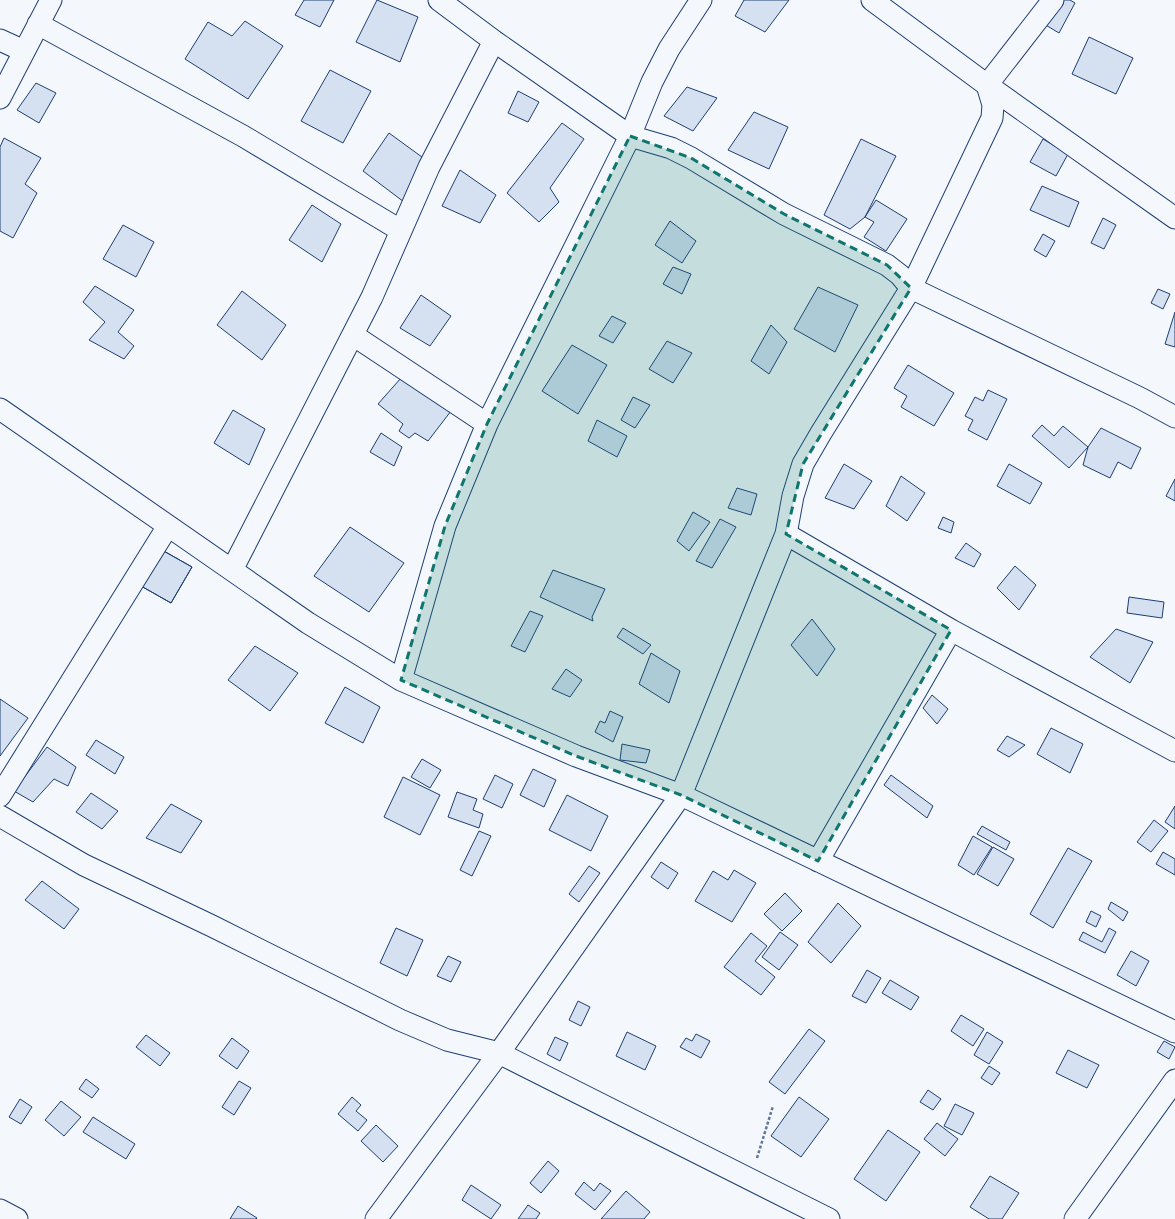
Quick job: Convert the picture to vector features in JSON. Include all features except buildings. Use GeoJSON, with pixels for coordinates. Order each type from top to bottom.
{"type":"FeatureCollection","features":[{"type":"Feature","properties":{"kind":"street"},"geometry":{"type":"LineString","coordinates":[[0,98],[51,0]]}},
{"type":"Feature","properties":{"kind":"street"},"geometry":{"type":"LineString","coordinates":[[439,0],[494,41],[630,136],[671,148],[691,158],[784,214],[887,265],[900,275],[911,288],[1140,398],[1175,417]]}},
{"type":"Feature","properties":{"kind":"street"},"geometry":{"type":"LineString","coordinates":[[401,680],[445,526],[487,424],[630,136],[652,82],[669,50],[701,0]]}},
{"type":"Feature","properties":{"kind":"street"},"geometry":{"type":"LineString","coordinates":[[872,0],[987,85],[1175,218]]}},
{"type":"Feature","properties":{"kind":"street"},"geometry":{"type":"LineString","coordinates":[[987,85],[1053,0]]}},
{"type":"Feature","properties":{"kind":"street"},"geometry":{"type":"LineString","coordinates":[[38,24],[243,136],[400,230]]}},
{"type":"Feature","properties":{"kind":"street"},"geometry":{"type":"LineString","coordinates":[[0,40],[24,51]]}},
{"type":"Feature","properties":{"kind":"street"},"geometry":{"type":"LineString","coordinates":[[232,570],[372,298],[400,230],[429,167],[494,41]]}},
{"type":"Feature","properties":{"kind":"street"},"geometry":{"type":"LineString","coordinates":[[376,1219],[499,1054],[681,796],[786,534],[793,496],[804,464],[821,432],[911,288],[992,118],[993,105],[987,85]]}},
{"type":"Feature","properties":{"kind":"street"},"geometry":{"type":"LineString","coordinates":[[353,335],[487,424]]}},
{"type":"Feature","properties":{"kind":"street"},"geometry":{"type":"LineString","coordinates":[[0,409],[308,623],[401,680],[576,756],[681,796],[1175,1032]]}},
{"type":"Feature","properties":{"kind":"street"},"geometry":{"type":"LineString","coordinates":[[0,796],[168,526]]}},
{"type":"Feature","properties":{"kind":"street"},"geometry":{"type":"LineString","coordinates":[[786,534],[951,630],[1175,751]]}},
{"type":"Feature","properties":{"kind":"street"},"geometry":{"type":"LineString","coordinates":[[818,861],[951,630]]}},
{"type":"Feature","properties":{"kind":"street"},"geometry":{"type":"LineString","coordinates":[[0,816],[84,865],[212,926],[400,1020],[447,1040],[499,1054],[750,1180],[807,1213],[829,1219]]}},
{"type":"Feature","properties":{"kind":"street"},"geometry":{"type":"LineString","coordinates":[[1075,1219],[1175,1080]]}},
{"type":"Feature","properties":{"kind":"street"},"geometry":{"type":"LineString","coordinates":[[0,1210],[17,1219]]}},
{"type":"Feature","properties":{"kind":"path"},"geometry":{"type":"LineString","coordinates":[[750,1180],[773,1106]]}},
{"type":"Feature","properties":{"kind":"highlighted area"},"geometry":{"type":"Polygon","coordinates":[[[630,136],[691,158],[784,214],[887,265],[911,288],[803,464],[786,534],[951,630],[818,861],[681,795],[576,756],[401,680],[445,526],[487,424],[630,136]]]}}]}
